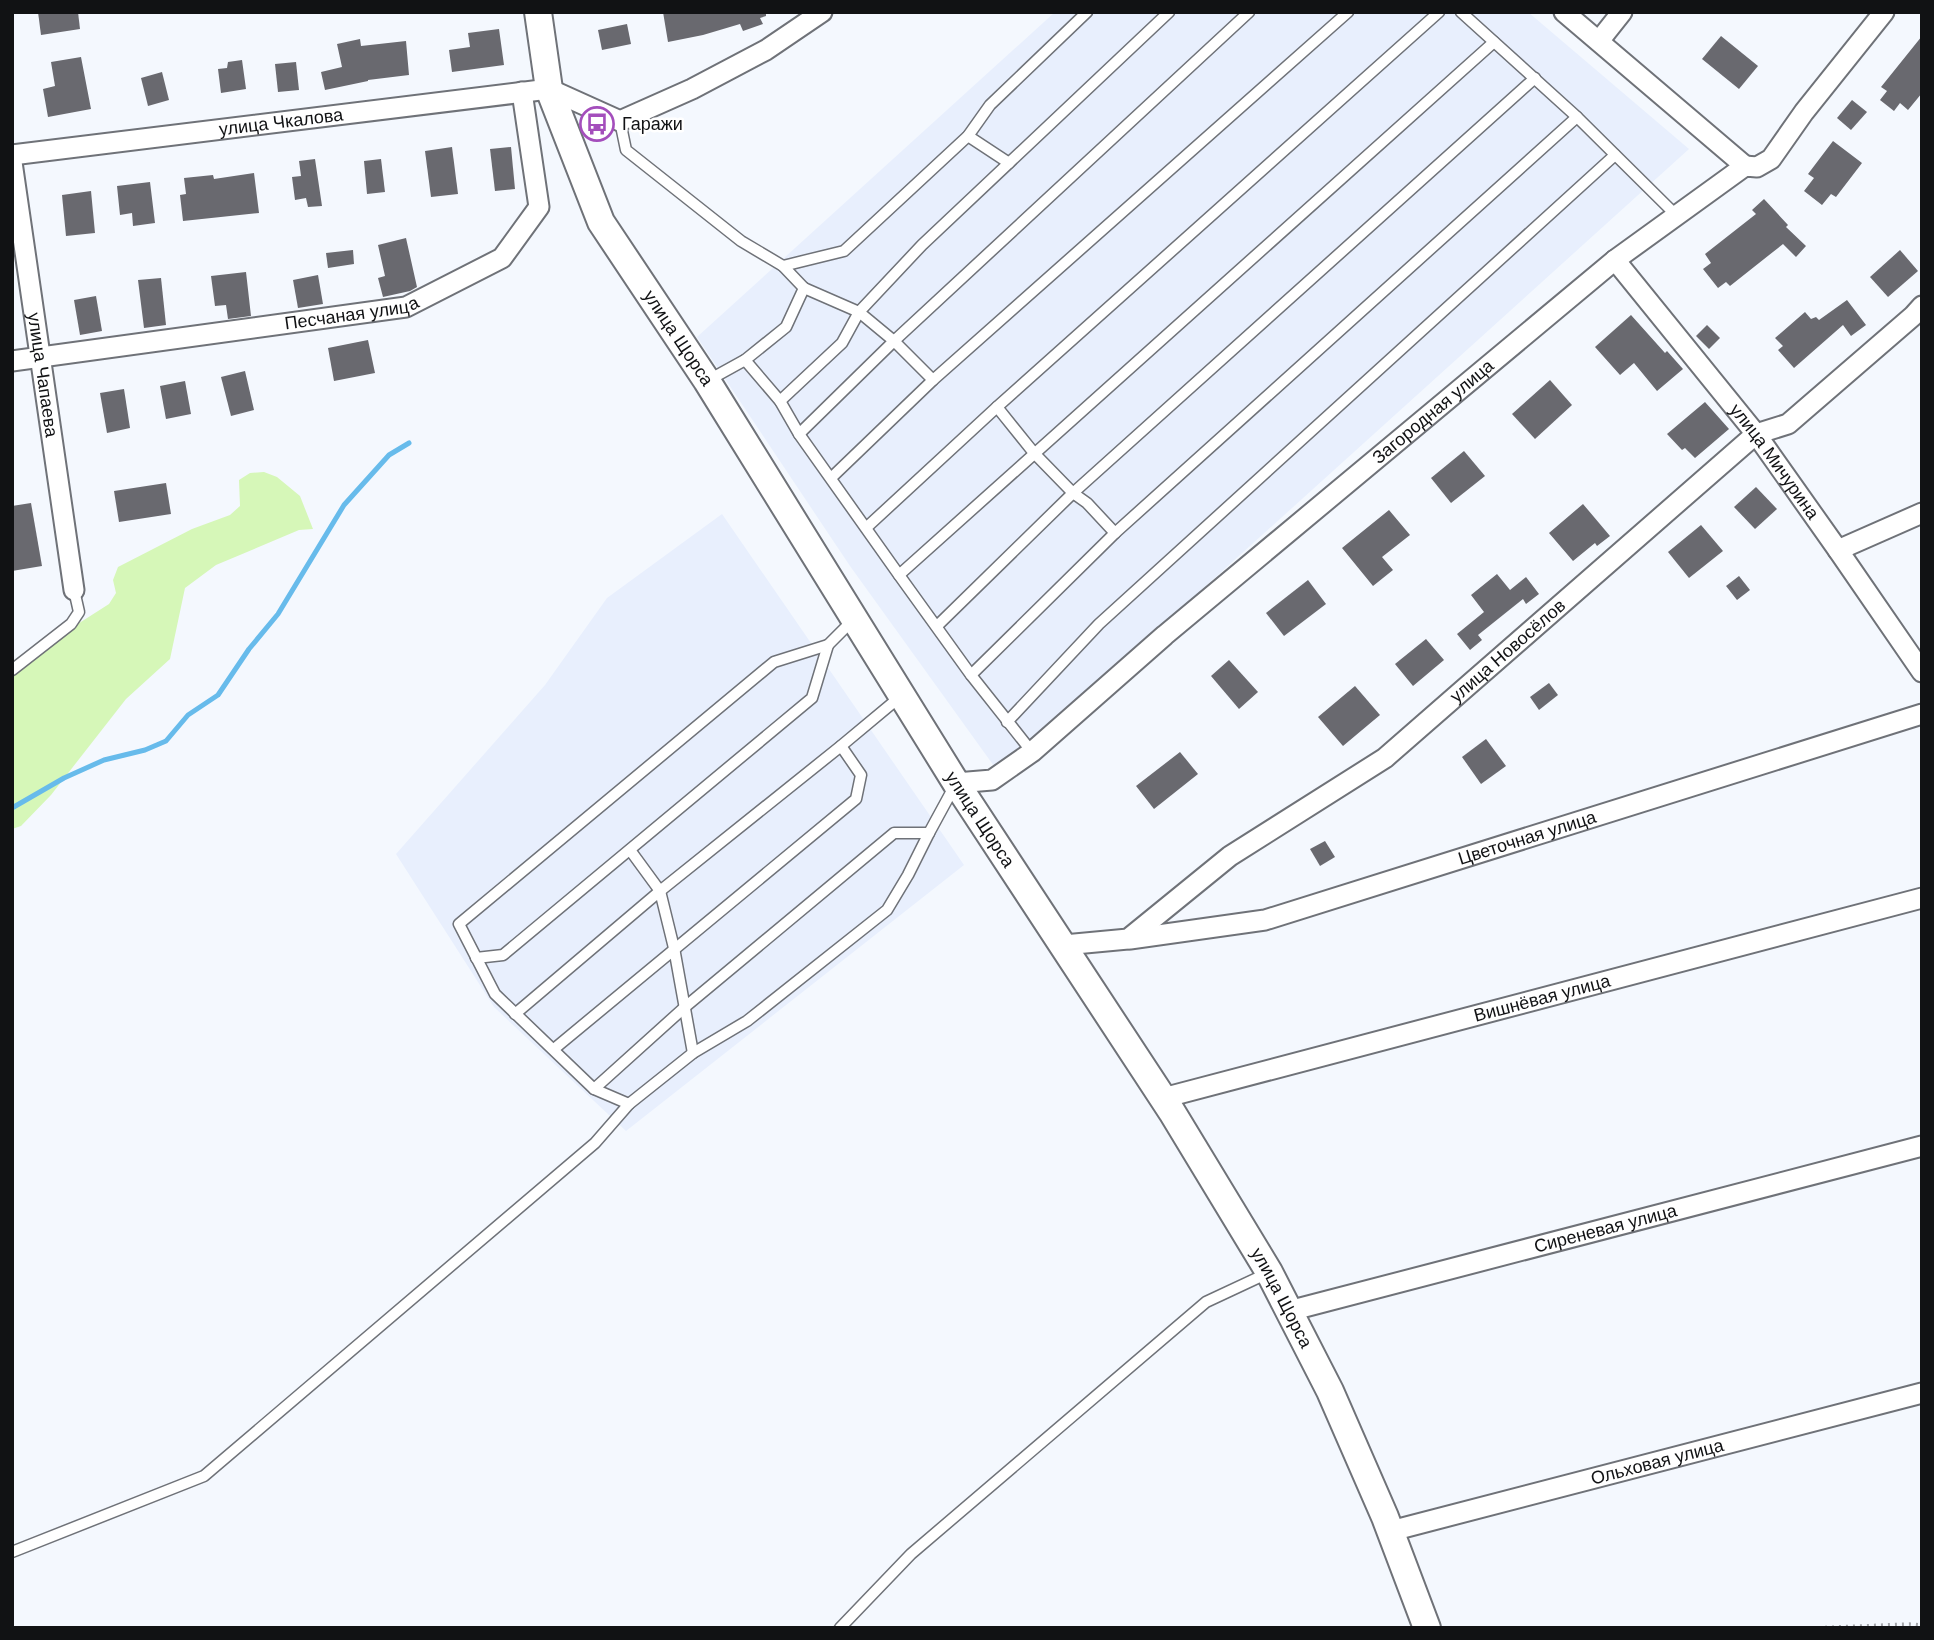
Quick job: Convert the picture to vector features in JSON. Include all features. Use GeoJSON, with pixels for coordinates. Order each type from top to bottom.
{"type":"FeatureCollection","features":[{"type":"Feature","properties":{"kind":"street","name":"улица Щорса"},"geometry":{"type":"LineString","coordinates":[[538,12],[549,89],[601,222],[707,381],[956,783],[1163,1098],[1269,1272],[1331,1391],[1391,1531],[1427,1628]]}},
{"type":"Feature","properties":{"kind":"street"},"geometry":{"type":"LineString","coordinates":[[549,89],[620,121],[692,89],[766,50],[822,12]]}},
{"type":"Feature","properties":{"kind":"street"},"geometry":{"type":"LineString","coordinates":[[1564,12],[1745,166]]}},
{"type":"Feature","properties":{"kind":"street"},"geometry":{"type":"LineString","coordinates":[[1599,41],[1622,12]]}},
{"type":"Feature","properties":{"kind":"street","name":"Загородная улица"},"geometry":{"type":"LineString","coordinates":[[956,783],[992,780],[1032,752],[1165,635],[1615,260],[1745,166],[1757,167],[1771,159],[1804,112],[1884,12]]}},
{"type":"Feature","properties":{"kind":"street","name":"улица Чкалова"},"geometry":{"type":"LineString","coordinates":[[12,155],[549,89]]}},
{"type":"Feature","properties":{"kind":"street","name":"Песчаная улица"},"geometry":{"type":"LineString","coordinates":[[12,361],[406,307],[502,258],[539,207],[522,92]]}},
{"type":"Feature","properties":{"kind":"street","name":"улица Чапаева"},"geometry":{"type":"LineString","coordinates":[[12,162],[75,590]]}},
{"type":"Feature","properties":{"kind":"street","name":"улица Мичурина"},"geometry":{"type":"LineString","coordinates":[[1615,260],[1756,434],[1922,672]]}},
{"type":"Feature","properties":{"kind":"street","name":"улица Новосёлов"},"geometry":{"type":"LineString","coordinates":[[1128,939],[1230,856],[1385,758],[1756,434],[1788,424],[1922,306]]}},
{"type":"Feature","properties":{"kind":"street"},"geometry":{"type":"LineString","coordinates":[[1838,550],[1922,513]]}},
{"type":"Feature","properties":{"kind":"street","name":"Цветочная улица"},"geometry":{"type":"LineString","coordinates":[[1128,939],[1265,920],[1919,711]]}},
{"type":"Feature","properties":{"kind":"street","name":"Вишнёвая улица"},"geometry":{"type":"LineString","coordinates":[[1163,1098],[1922,898]]}},
{"type":"Feature","properties":{"kind":"street"},"geometry":{"type":"LineString","coordinates":[[1064,946],[1128,939]]}},
{"type":"Feature","properties":{"kind":"street","name":"Сиреневая улица"},"geometry":{"type":"LineString","coordinates":[[1289,1311],[1922,1146]]}},
{"type":"Feature","properties":{"kind":"street","name":"Ольховая улица"},"geometry":{"type":"LineString","coordinates":[[1391,1531],[1922,1393]]}},
{"type":"Feature","properties":{"kind":"lane"},"geometry":{"type":"LineString","coordinates":[[783,266],[845,251],[968,136],[990,105],[1087,12]]}},
{"type":"Feature","properties":{"kind":"lane"},"geometry":{"type":"LineString","coordinates":[[780,401],[842,343],[859,312],[922,245],[1169,12]]}},
{"type":"Feature","properties":{"kind":"lane"},"geometry":{"type":"LineString","coordinates":[[799,434],[894,341],[1249,12]]}},
{"type":"Feature","properties":{"kind":"lane"},"geometry":{"type":"LineString","coordinates":[[831,478],[933,380],[1348,12]]}},
{"type":"Feature","properties":{"kind":"lane"},"geometry":{"type":"LineString","coordinates":[[866,527],[1438,12]]}},
{"type":"Feature","properties":{"kind":"lane"},"geometry":{"type":"LineString","coordinates":[[1461,12],[1577,117],[1677,216]]}},
{"type":"Feature","properties":{"kind":"lane"},"geometry":{"type":"LineString","coordinates":[[899,575],[1494,41]]}},
{"type":"Feature","properties":{"kind":"lane"},"geometry":{"type":"LineString","coordinates":[[937,626],[1073,493],[1535,78]]}},
{"type":"Feature","properties":{"kind":"lane"},"geometry":{"type":"LineString","coordinates":[[971,675],[1115,533],[1577,117]]}},
{"type":"Feature","properties":{"kind":"lane"},"geometry":{"type":"LineString","coordinates":[[620,121],[626,150],[741,241],[783,266],[804,288],[859,312],[894,341],[933,380]]}},
{"type":"Feature","properties":{"kind":"lane"},"geometry":{"type":"LineString","coordinates":[[968,136],[1009,163]]}},
{"type":"Feature","properties":{"kind":"lane"},"geometry":{"type":"LineString","coordinates":[[1007,722],[1099,624],[1615,155]]}},
{"type":"Feature","properties":{"kind":"lane"},"geometry":{"type":"LineString","coordinates":[[707,381],[745,360],[786,327],[804,288]]}},
{"type":"Feature","properties":{"kind":"lane"},"geometry":{"type":"LineString","coordinates":[[745,360],[780,401],[799,434],[899,575],[971,675],[1032,752]]}},
{"type":"Feature","properties":{"kind":"lane"},"geometry":{"type":"LineString","coordinates":[[997,407],[1034,453],[1115,533]]}},
{"type":"Feature","properties":{"kind":"lane"},"geometry":{"type":"LineString","coordinates":[[12,670],[71,624],[79,612],[75,590]]}},
{"type":"Feature","properties":{"kind":"lane"},"geometry":{"type":"LineString","coordinates":[[476,958],[503,955],[812,698],[828,645],[854,618]]}},
{"type":"Feature","properties":{"kind":"lane"},"geometry":{"type":"LineString","coordinates":[[629,1104],[594,1088],[495,994],[459,924],[774,662],[828,645]]}},
{"type":"Feature","properties":{"kind":"lane"},"geometry":{"type":"LineString","coordinates":[[515,1014],[660,891],[902,695]]}},
{"type":"Feature","properties":{"kind":"lane"},"geometry":{"type":"LineString","coordinates":[[554,1049],[856,799],[861,775],[841,746]]}},
{"type":"Feature","properties":{"kind":"lane"},"geometry":{"type":"LineString","coordinates":[[12,1552],[204,1476],[595,1143],[629,1104],[692,1052],[747,1021],[887,910],[956,783]]}},
{"type":"Feature","properties":{"kind":"lane"},"geometry":{"type":"LineString","coordinates":[[594,1088],[685,1007],[894,833],[929,833]]}},
{"type":"Feature","properties":{"kind":"lane"},"geometry":{"type":"LineString","coordinates":[[630,850],[660,891],[674,948],[692,1052]]}},
{"type":"Feature","properties":{"kind":"lane"},"geometry":{"type":"LineString","coordinates":[[840,1628],[911,1554],[1206,1302],[1269,1272]]}},
{"type":"Feature","properties":{"kind":"path"},"geometry":{"type":"LineString","coordinates":[[1811,1628],[1922,1625]]}},
{"type":"Feature","properties":{"kind":"shaded area"},"geometry":{"type":"Polygon","coordinates":[[[1055,12],[1528,12],[1689,149],[999,773],[850,566],[697,337],[1055,12]]]}},
{"type":"Feature","properties":{"kind":"shaded area"},"geometry":{"type":"Polygon","coordinates":[[[722,514],[964,865],[626,1131],[494,1007],[396,854],[545,685],[607,598],[722,514]]]}},
{"type":"Feature","properties":{"kind":"green space"},"geometry":{"type":"Polygon","coordinates":[[[264,472],[277,477],[300,496],[313,529],[299,530],[216,565],[185,588],[170,659],[126,699],[51,795],[21,826],[12,829],[12,678],[48,643],[109,604],[116,593],[113,580],[118,567],[192,529],[230,515],[240,506],[239,480],[250,473],[264,472]]]}},
{"type":"Feature","properties":{"kind":"building"},"geometry":{"type":"Polygon","coordinates":[[[38,12],[78,12],[80,29],[41,35],[38,12]]]}},
{"type":"Feature","properties":{"kind":"building"},"geometry":{"type":"Polygon","coordinates":[[[663,12],[766,12],[766,16],[760,18],[763,24],[743,31],[740,24],[668,42],[663,12]]]}},
{"type":"Feature","properties":{"kind":"building"},"geometry":{"type":"Polygon","coordinates":[[[627,24],[631,44],[602,50],[598,30],[627,24]]]}},
{"type":"Feature","properties":{"kind":"building"},"geometry":{"type":"Polygon","coordinates":[[[499,29],[504,65],[452,72],[449,50],[470,47],[468,33],[499,29]]]}},
{"type":"Feature","properties":{"kind":"building"},"geometry":{"type":"Polygon","coordinates":[[[1721,36],[1758,66],[1739,89],[1702,59],[1721,36]]]}},
{"type":"Feature","properties":{"kind":"building"},"geometry":{"type":"Polygon","coordinates":[[[1922,36],[1922,93],[1908,110],[1900,103],[1894,111],[1880,100],[1887,91],[1881,87],[1922,36]]]}},
{"type":"Feature","properties":{"kind":"building"},"geometry":{"type":"Polygon","coordinates":[[[360,39],[361,46],[406,41],[409,75],[368,80],[325,90],[321,72],[342,67],[337,44],[360,39]]]}},
{"type":"Feature","properties":{"kind":"building"},"geometry":{"type":"Polygon","coordinates":[[[81,57],[91,109],[48,117],[43,89],[55,86],[51,62],[81,57]]]}},
{"type":"Feature","properties":{"kind":"building"},"geometry":{"type":"Polygon","coordinates":[[[242,60],[246,89],[221,93],[218,69],[227,68],[228,62],[242,60]]]}},
{"type":"Feature","properties":{"kind":"building"},"geometry":{"type":"Polygon","coordinates":[[[296,62],[299,90],[278,92],[275,64],[296,62]]]}},
{"type":"Feature","properties":{"kind":"building"},"geometry":{"type":"Polygon","coordinates":[[[162,72],[169,100],[148,106],[141,78],[162,72]]]}},
{"type":"Feature","properties":{"kind":"building"},"geometry":{"type":"Polygon","coordinates":[[[1852,100],[1867,112],[1851,130],[1837,118],[1852,100]]]}},
{"type":"Feature","properties":{"kind":"building"},"geometry":{"type":"Polygon","coordinates":[[[1833,141],[1862,163],[1836,197],[1831,194],[1822,205],[1804,191],[1814,178],[1808,174],[1833,141]]]}},
{"type":"Feature","properties":{"kind":"building"},"geometry":{"type":"Polygon","coordinates":[[[452,147],[458,194],[431,197],[425,151],[452,147]]]}},
{"type":"Feature","properties":{"kind":"building"},"geometry":{"type":"Polygon","coordinates":[[[511,147],[515,189],[495,191],[490,149],[511,147]]]}},
{"type":"Feature","properties":{"kind":"building"},"geometry":{"type":"Polygon","coordinates":[[[315,159],[322,206],[308,207],[306,198],[295,200],[292,177],[301,176],[299,161],[315,159]]]}},
{"type":"Feature","properties":{"kind":"building"},"geometry":{"type":"Polygon","coordinates":[[[381,159],[385,192],[367,194],[364,161],[381,159]]]}},
{"type":"Feature","properties":{"kind":"building"},"geometry":{"type":"Polygon","coordinates":[[[254,173],[259,213],[183,221],[180,195],[186,194],[184,178],[213,175],[214,179],[254,173]]]}},
{"type":"Feature","properties":{"kind":"building"},"geometry":{"type":"Polygon","coordinates":[[[150,182],[155,223],[133,226],[132,213],[120,215],[117,186],[150,182]]]}},
{"type":"Feature","properties":{"kind":"building"},"geometry":{"type":"Polygon","coordinates":[[[91,191],[95,233],[66,236],[62,195],[91,191]]]}},
{"type":"Feature","properties":{"kind":"building"},"geometry":{"type":"Polygon","coordinates":[[[1764,199],[1788,225],[1786,227],[1806,246],[1796,257],[1783,244],[1730,286],[1726,282],[1718,288],[1703,269],[1711,263],[1705,254],[1756,214],[1752,210],[1764,199]]]}},
{"type":"Feature","properties":{"kind":"building"},"geometry":{"type":"Polygon","coordinates":[[[406,238],[417,287],[383,297],[378,278],[385,276],[378,245],[406,238]]]}},
{"type":"Feature","properties":{"kind":"building"},"geometry":{"type":"Polygon","coordinates":[[[353,250],[354,264],[328,268],[326,253],[353,250]]]}},
{"type":"Feature","properties":{"kind":"building"},"geometry":{"type":"Polygon","coordinates":[[[1900,250],[1918,271],[1888,297],[1870,277],[1900,250]]]}},
{"type":"Feature","properties":{"kind":"building"},"geometry":{"type":"Polygon","coordinates":[[[246,272],[251,316],[228,319],[226,305],[215,306],[211,276],[246,272]]]}},
{"type":"Feature","properties":{"kind":"building"},"geometry":{"type":"Polygon","coordinates":[[[318,275],[323,304],[298,308],[293,280],[318,275]]]}},
{"type":"Feature","properties":{"kind":"building"},"geometry":{"type":"Polygon","coordinates":[[[161,278],[166,325],[144,328],[138,280],[161,278]]]}},
{"type":"Feature","properties":{"kind":"building"},"geometry":{"type":"Polygon","coordinates":[[[96,296],[102,331],[80,335],[74,300],[96,296]]]}},
{"type":"Feature","properties":{"kind":"building"},"geometry":{"type":"Polygon","coordinates":[[[1847,300],[1866,325],[1851,336],[1843,325],[1794,368],[1778,350],[1783,346],[1775,338],[1805,312],[1811,319],[1816,317],[1819,320],[1847,300]]]}},
{"type":"Feature","properties":{"kind":"building"},"geometry":{"type":"Polygon","coordinates":[[[1631,315],[1683,369],[1657,391],[1634,363],[1620,375],[1595,347],[1631,315]]]}},
{"type":"Feature","properties":{"kind":"building"},"geometry":{"type":"Polygon","coordinates":[[[1707,325],[1720,338],[1709,349],[1696,336],[1707,325]]]}},
{"type":"Feature","properties":{"kind":"building"},"geometry":{"type":"Polygon","coordinates":[[[368,340],[375,373],[334,381],[328,348],[368,340]]]}},
{"type":"Feature","properties":{"kind":"building"},"geometry":{"type":"Polygon","coordinates":[[[245,371],[254,410],[231,416],[221,377],[245,371]]]}},
{"type":"Feature","properties":{"kind":"building"},"geometry":{"type":"Polygon","coordinates":[[[1550,380],[1572,405],[1535,439],[1512,414],[1550,380]]]}},
{"type":"Feature","properties":{"kind":"building"},"geometry":{"type":"Polygon","coordinates":[[[185,381],[191,414],[166,419],[160,386],[185,381]]]}},
{"type":"Feature","properties":{"kind":"building"},"geometry":{"type":"Polygon","coordinates":[[[124,389],[130,428],[107,433],[100,393],[124,389]]]}},
{"type":"Feature","properties":{"kind":"building"},"geometry":{"type":"Polygon","coordinates":[[[1705,402],[1729,429],[1695,458],[1685,448],[1682,450],[1667,434],[1705,402]]]}},
{"type":"Feature","properties":{"kind":"building"},"geometry":{"type":"Polygon","coordinates":[[[1464,451],[1485,476],[1451,503],[1431,478],[1464,451]]]}},
{"type":"Feature","properties":{"kind":"building"},"geometry":{"type":"Polygon","coordinates":[[[166,483],[171,514],[119,522],[114,491],[166,483]]]}},
{"type":"Feature","properties":{"kind":"building"},"geometry":{"type":"Polygon","coordinates":[[[1756,487],[1777,509],[1755,529],[1734,507],[1756,487]]]}},
{"type":"Feature","properties":{"kind":"building"},"geometry":{"type":"Polygon","coordinates":[[[31,503],[42,566],[12,571],[12,506],[31,503]]]}},
{"type":"Feature","properties":{"kind":"building"},"geometry":{"type":"Polygon","coordinates":[[[1583,504],[1610,536],[1597,546],[1595,543],[1573,561],[1549,533],[1583,504]]]}},
{"type":"Feature","properties":{"kind":"building"},"geometry":{"type":"Polygon","coordinates":[[[1389,510],[1410,535],[1382,557],[1393,570],[1373,586],[1342,548],[1389,510]]]}},
{"type":"Feature","properties":{"kind":"building"},"geometry":{"type":"Polygon","coordinates":[[[1701,525],[1723,551],[1689,578],[1668,552],[1701,525]]]}},
{"type":"Feature","properties":{"kind":"building"},"geometry":{"type":"Polygon","coordinates":[[[1497,574],[1510,590],[1526,577],[1539,594],[1526,604],[1523,599],[1478,635],[1482,640],[1470,650],[1457,634],[1484,612],[1471,595],[1497,574]]]}},
{"type":"Feature","properties":{"kind":"building"},"geometry":{"type":"Polygon","coordinates":[[[1739,576],[1750,590],[1737,600],[1726,586],[1739,576]]]}},
{"type":"Feature","properties":{"kind":"building"},"geometry":{"type":"Polygon","coordinates":[[[1308,580],[1326,604],[1284,636],[1266,613],[1308,580]]]}},
{"type":"Feature","properties":{"kind":"building"},"geometry":{"type":"Polygon","coordinates":[[[1426,639],[1444,660],[1413,686],[1395,664],[1426,639]]]}},
{"type":"Feature","properties":{"kind":"building"},"geometry":{"type":"Polygon","coordinates":[[[1229,660],[1258,692],[1239,709],[1211,676],[1229,660]]]}},
{"type":"Feature","properties":{"kind":"building"},"geometry":{"type":"Polygon","coordinates":[[[1549,683],[1558,695],[1539,710],[1530,697],[1549,683]]]}},
{"type":"Feature","properties":{"kind":"building"},"geometry":{"type":"Polygon","coordinates":[[[1355,686],[1380,715],[1343,746],[1318,717],[1355,686]]]}},
{"type":"Feature","properties":{"kind":"building"},"geometry":{"type":"Polygon","coordinates":[[[1486,739],[1506,766],[1481,784],[1462,757],[1486,739]]]}},
{"type":"Feature","properties":{"kind":"building"},"geometry":{"type":"Polygon","coordinates":[[[1180,752],[1198,774],[1154,809],[1136,786],[1180,752]]]}},
{"type":"Feature","properties":{"kind":"building"},"geometry":{"type":"Polygon","coordinates":[[[1325,841],[1335,857],[1320,866],[1310,849],[1325,841]]]}},
{"type":"Feature","properties":{"kind":"waterway"},"geometry":{"type":"LineString","coordinates":[[12,808],[64,778],[104,760],[145,750],[166,741],[188,715],[218,695],[249,649],[278,614],[344,505],[389,455],[409,443]]}},
{"type":"Feature","properties":{"kind":"place","name":"Гаражи"},"geometry":{"type":"Point","coordinates":[597,124]}}]}
